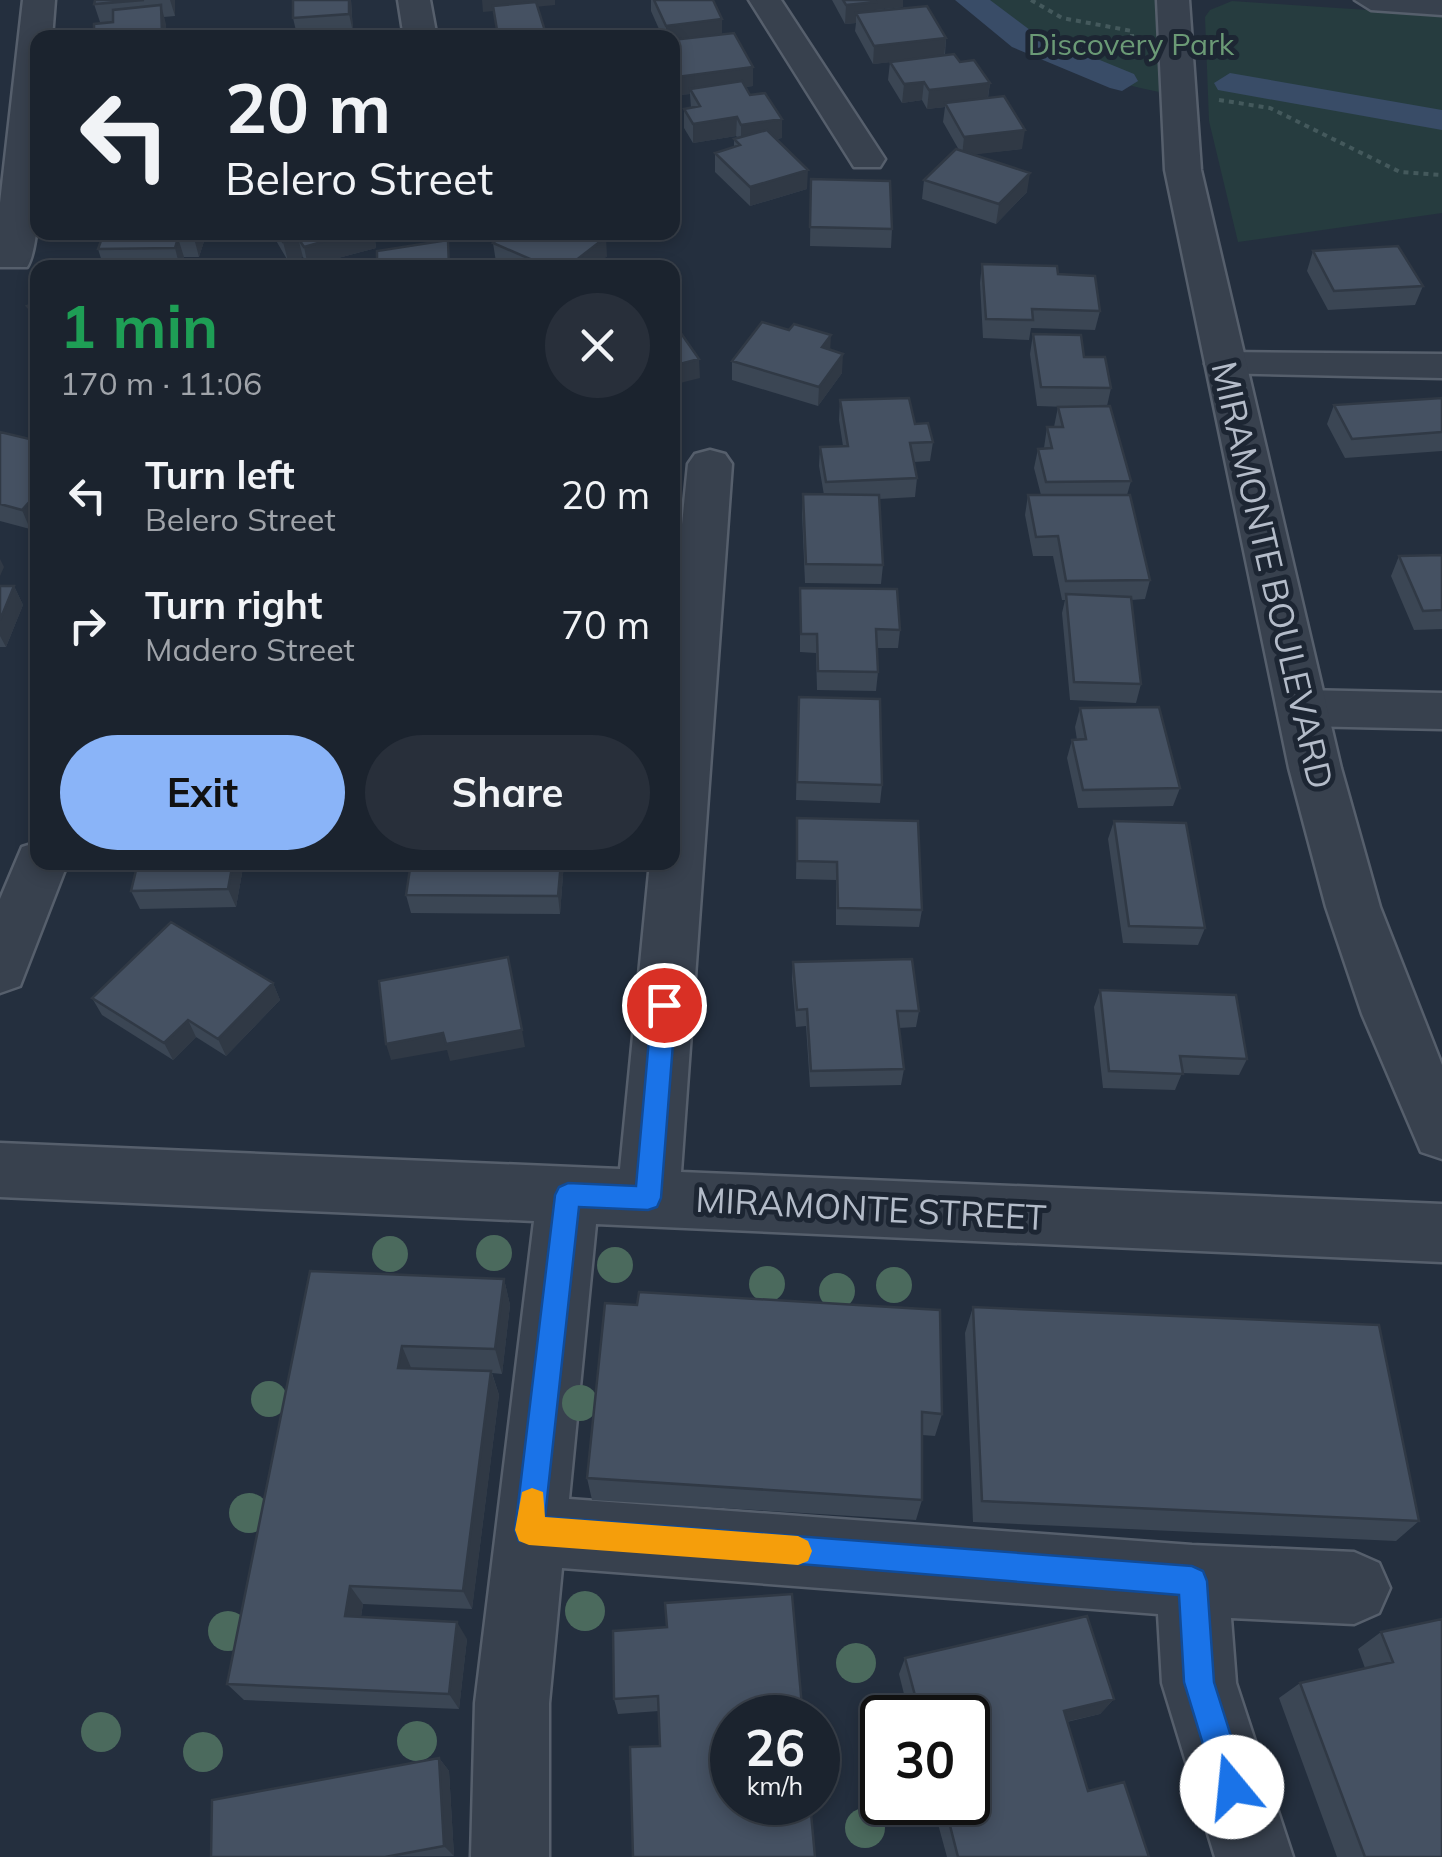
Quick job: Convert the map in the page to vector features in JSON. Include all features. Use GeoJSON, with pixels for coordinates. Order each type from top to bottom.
{"type":"FeatureCollection","features":[{"type":"Feature","properties":{"kind":"street"},"geometry":{"type":"LineString","coordinates":[[35,30],[38,0]]}},
{"type":"Feature","properties":{"kind":"street"},"geometry":{"type":"LineString","coordinates":[[414,0],[420,30]]}},
{"type":"Feature","properties":{"kind":"street"},"geometry":{"type":"LineString","coordinates":[[765,0],[867,159]]}},
{"type":"Feature","properties":{"kind":"street","name":"MIRAMONTE BOULEVARD"},"geometry":{"type":"LineString","coordinates":[[1173,0],[1183,170],[1302,708],[1353,906],[1391,1014],[1442,1134]]}},
{"type":"Feature","properties":{"kind":"street"},"geometry":{"type":"LineString","coordinates":[[1371,0],[1435,3]]}},
{"type":"Feature","properties":{"kind":"street"},"geometry":{"type":"LineString","coordinates":[[12,259],[30,80]]}},
{"type":"Feature","properties":{"kind":"street"},"geometry":{"type":"LineString","coordinates":[[1226,364],[1442,366]]}},
{"type":"Feature","properties":{"kind":"street"},"geometry":{"type":"LineString","coordinates":[[680,819],[710,464]]}},
{"type":"Feature","properties":{"kind":"street"},"geometry":{"type":"LineString","coordinates":[[1302,708],[1442,711]]}},
{"type":"Feature","properties":{"kind":"street"},"geometry":{"type":"LineString","coordinates":[[0,970],[38,870]]}},
{"type":"Feature","properties":{"kind":"street"},"geometry":{"type":"LineString","coordinates":[[648,1198],[676,870]]}},
{"type":"Feature","properties":{"kind":"street","name":"MIRAMONTE STREET"},"geometry":{"type":"LineString","coordinates":[[0,1170],[1442,1233]]}},
{"type":"Feature","properties":{"kind":"street"},"geometry":{"type":"LineString","coordinates":[[510,1857],[512,1703],[568,1195]]}},
{"type":"Feature","properties":{"kind":"street"},"geometry":{"type":"LineString","coordinates":[[529,1530],[1192,1581],[1354,1588]]}},
{"type":"Feature","properties":{"kind":"street"},"geometry":{"type":"LineString","coordinates":[[1192,1581],[1199,1682],[1254,1857]]}},
{"type":"Feature","properties":{"kind":"path"},"geometry":{"type":"LineString","coordinates":[[1031,0],[1062,18],[1132,31],[1135,89],[1270,108],[1400,172],[1442,175]]}},
{"type":"Feature","properties":{"kind":"green space","name":"Discovery Park"},"geometry":{"type":"Polygon","coordinates":[[[956,0],[1173,0],[1176,95],[1116,82],[1059,63],[1006,36],[956,0]]]}},
{"type":"Feature","properties":{"kind":"green space"},"geometry":{"type":"Polygon","coordinates":[[[1232,1],[1442,15],[1442,213],[1238,242],[1209,121],[1205,17],[1210,10],[1232,1]]]}},
{"type":"Feature","properties":{"kind":"building"},"geometry":{"type":"Polygon","coordinates":[[[95,0],[144,0],[94,4],[95,0]]]}},
{"type":"Feature","properties":{"kind":"building"},"geometry":{"type":"Polygon","coordinates":[[[293,0],[349,0],[349,14],[293,18],[293,0]]]}},
{"type":"Feature","properties":{"kind":"building"},"geometry":{"type":"Polygon","coordinates":[[[654,0],[713,0],[722,19],[666,26],[654,0]]]}},
{"type":"Feature","properties":{"kind":"building"},"geometry":{"type":"Polygon","coordinates":[[[843,0],[875,0],[876,2],[846,5],[843,0]]]}},
{"type":"Feature","properties":{"kind":"building"},"geometry":{"type":"Polygon","coordinates":[[[536,2],[545,30],[497,30],[493,6],[536,2]]]}},
{"type":"Feature","properties":{"kind":"building"},"geometry":{"type":"Polygon","coordinates":[[[161,5],[162,30],[94,30],[94,24],[113,22],[113,10],[161,5]]]}},
{"type":"Feature","properties":{"kind":"building"},"geometry":{"type":"Polygon","coordinates":[[[927,6],[946,38],[874,46],[856,13],[927,6]]]}},
{"type":"Feature","properties":{"kind":"building"},"geometry":{"type":"Polygon","coordinates":[[[734,33],[753,67],[680,77],[680,39],[734,33]]]}},
{"type":"Feature","properties":{"kind":"building"},"geometry":{"type":"Polygon","coordinates":[[[954,54],[960,62],[974,60],[990,83],[929,90],[924,82],[904,84],[890,62],[954,54]]]}},
{"type":"Feature","properties":{"kind":"building"},"geometry":{"type":"Polygon","coordinates":[[[742,81],[750,95],[765,93],[782,119],[741,125],[737,117],[693,124],[684,109],[700,106],[690,89],[742,81]]]}},
{"type":"Feature","properties":{"kind":"building"},"geometry":{"type":"Polygon","coordinates":[[[1004,96],[1025,130],[964,137],[945,103],[1004,96]]]}},
{"type":"Feature","properties":{"kind":"building"},"geometry":{"type":"Polygon","coordinates":[[[767,130],[808,170],[750,187],[715,153],[740,145],[734,139],[767,130]]]}},
{"type":"Feature","properties":{"kind":"building"},"geometry":{"type":"Polygon","coordinates":[[[956,149],[1030,173],[999,204],[924,180],[956,149]]]}},
{"type":"Feature","properties":{"kind":"building"},"geometry":{"type":"Polygon","coordinates":[[[811,179],[890,181],[892,229],[810,227],[811,179]]]}},
{"type":"Feature","properties":{"kind":"building"},"geometry":{"type":"Polygon","coordinates":[[[101,240],[177,240],[175,248],[98,249],[101,240]]]}},
{"type":"Feature","properties":{"kind":"building"},"geometry":{"type":"Polygon","coordinates":[[[299,240],[329,240],[304,247],[299,240]]]}},
{"type":"Feature","properties":{"kind":"building"},"geometry":{"type":"Polygon","coordinates":[[[448,240],[449,260],[377,260],[377,251],[448,240]]]}},
{"type":"Feature","properties":{"kind":"building"},"geometry":{"type":"Polygon","coordinates":[[[602,240],[576,260],[532,260],[493,243],[602,240]]]}},
{"type":"Feature","properties":{"kind":"building"},"geometry":{"type":"Polygon","coordinates":[[[1398,246],[1423,286],[1334,291],[1313,251],[1398,246]]]}},
{"type":"Feature","properties":{"kind":"building"},"geometry":{"type":"Polygon","coordinates":[[[982,264],[1057,266],[1058,274],[1095,276],[1100,311],[1032,309],[1033,320],[986,319],[982,264]]]}},
{"type":"Feature","properties":{"kind":"building"},"geometry":{"type":"Polygon","coordinates":[[[762,322],[789,330],[794,324],[831,335],[822,347],[843,354],[819,387],[732,361],[762,322]]]}},
{"type":"Feature","properties":{"kind":"building"},"geometry":{"type":"Polygon","coordinates":[[[680,332],[699,359],[680,364],[680,332]]]}},
{"type":"Feature","properties":{"kind":"building"},"geometry":{"type":"Polygon","coordinates":[[[1033,334],[1081,335],[1084,357],[1105,357],[1111,388],[1041,387],[1033,334]]]}},
{"type":"Feature","properties":{"kind":"building"},"geometry":{"type":"Polygon","coordinates":[[[909,398],[915,424],[928,423],[933,442],[910,443],[917,478],[826,482],[820,447],[848,446],[840,400],[909,398]]]}},
{"type":"Feature","properties":{"kind":"building"},"geometry":{"type":"Polygon","coordinates":[[[1442,398],[1442,432],[1352,439],[1334,405],[1442,398]]]}},
{"type":"Feature","properties":{"kind":"building"},"geometry":{"type":"Polygon","coordinates":[[[1110,406],[1131,481],[1046,482],[1038,449],[1052,448],[1047,427],[1063,427],[1058,407],[1110,406]]]}},
{"type":"Feature","properties":{"kind":"building"},"geometry":{"type":"Polygon","coordinates":[[[0,432],[30,439],[30,501],[22,510],[0,504],[0,432]]]}},
{"type":"Feature","properties":{"kind":"building"},"geometry":{"type":"Polygon","coordinates":[[[803,494],[879,495],[883,565],[806,564],[803,494]]]}},
{"type":"Feature","properties":{"kind":"building"},"geometry":{"type":"Polygon","coordinates":[[[1028,495],[1130,495],[1150,580],[1066,581],[1058,536],[1036,537],[1028,495]]]}},
{"type":"Feature","properties":{"kind":"building"},"geometry":{"type":"Polygon","coordinates":[[[1442,555],[1442,610],[1423,611],[1399,556],[1442,555]]]}},
{"type":"Feature","properties":{"kind":"building"},"geometry":{"type":"Polygon","coordinates":[[[0,586],[14,586],[0,620],[0,586]]]}},
{"type":"Feature","properties":{"kind":"building"},"geometry":{"type":"Polygon","coordinates":[[[800,588],[897,589],[900,630],[876,629],[878,672],[818,671],[817,634],[801,634],[800,588]]]}},
{"type":"Feature","properties":{"kind":"building"},"geometry":{"type":"Polygon","coordinates":[[[1066,594],[1131,597],[1141,684],[1074,682],[1066,594]]]}},
{"type":"Feature","properties":{"kind":"building"},"geometry":{"type":"Polygon","coordinates":[[[799,697],[880,699],[882,785],[797,782],[799,697]]]}},
{"type":"Feature","properties":{"kind":"building"},"geometry":{"type":"Polygon","coordinates":[[[1159,707],[1180,788],[1083,790],[1072,740],[1086,739],[1080,708],[1159,707]]]}},
{"type":"Feature","properties":{"kind":"building"},"geometry":{"type":"Polygon","coordinates":[[[797,818],[918,821],[922,910],[838,908],[837,862],[797,861],[797,818]]]}},
{"type":"Feature","properties":{"kind":"building"},"geometry":{"type":"Polygon","coordinates":[[[1114,821],[1186,823],[1205,928],[1129,926],[1114,821]]]}},
{"type":"Feature","properties":{"kind":"building"},"geometry":{"type":"Polygon","coordinates":[[[136,870],[232,870],[228,889],[131,891],[136,870]]]}},
{"type":"Feature","properties":{"kind":"building"},"geometry":{"type":"Polygon","coordinates":[[[410,870],[560,870],[558,896],[406,895],[410,870]]]}},
{"type":"Feature","properties":{"kind":"building"},"geometry":{"type":"Polygon","coordinates":[[[171,922],[273,983],[218,1039],[188,1020],[164,1043],[92,998],[171,922]]]}},
{"type":"Feature","properties":{"kind":"building"},"geometry":{"type":"Polygon","coordinates":[[[508,957],[522,1030],[446,1044],[443,1033],[386,1044],[379,981],[508,957]]]}},
{"type":"Feature","properties":{"kind":"building"},"geometry":{"type":"Polygon","coordinates":[[[912,959],[919,1011],[897,1011],[904,1069],[811,1071],[807,1009],[797,1010],[793,962],[912,959]]]}},
{"type":"Feature","properties":{"kind":"building"},"geometry":{"type":"Polygon","coordinates":[[[1100,990],[1236,995],[1247,1059],[1180,1056],[1183,1074],[1109,1071],[1100,990]]]}},
{"type":"Feature","properties":{"kind":"building"},"geometry":{"type":"Polygon","coordinates":[[[310,1271],[504,1279],[495,1349],[402,1346],[398,1368],[491,1371],[463,1591],[350,1586],[345,1616],[457,1622],[449,1694],[227,1684],[310,1271]]]}},
{"type":"Feature","properties":{"kind":"building"},"geometry":{"type":"Polygon","coordinates":[[[639,1292],[940,1310],[942,1414],[922,1412],[922,1500],[587,1478],[605,1303],[637,1305],[639,1292]]]}},
{"type":"Feature","properties":{"kind":"building"},"geometry":{"type":"Polygon","coordinates":[[[973,1307],[1379,1325],[1419,1521],[982,1501],[973,1307]]]}},
{"type":"Feature","properties":{"kind":"building"},"geometry":{"type":"Polygon","coordinates":[[[792,1594],[801,1695],[710,1695],[710,1825],[812,1825],[815,1857],[633,1857],[630,1747],[660,1746],[658,1696],[614,1699],[613,1631],[667,1627],[665,1603],[792,1594]]]}},
{"type":"Feature","properties":{"kind":"building"},"geometry":{"type":"Polygon","coordinates":[[[1087,1616],[1114,1699],[1064,1711],[1088,1791],[1124,1782],[1149,1857],[958,1857],[950,1825],[990,1825],[990,1695],[915,1695],[905,1658],[1087,1616]]]}},
{"type":"Feature","properties":{"kind":"building"},"geometry":{"type":"Polygon","coordinates":[[[1442,1619],[1442,1857],[1365,1857],[1300,1683],[1393,1662],[1381,1632],[1442,1619]]]}},
{"type":"Feature","properties":{"kind":"building"},"geometry":{"type":"Polygon","coordinates":[[[439,1758],[444,1846],[385,1857],[211,1857],[212,1800],[439,1758]]]}},
{"type":"Feature","properties":{"kind":"waterway"},"geometry":{"type":"LineString","coordinates":[[970,0],[1023,40],[1122,81]]}},
{"type":"Feature","properties":{"kind":"waterway"},"geometry":{"type":"LineString","coordinates":[[1230,83],[1442,120]]}},
{"type":"Feature","properties":{"kind":"slow traffic"},"geometry":{"type":"LineString","coordinates":[[532,1502],[529,1530],[798,1551]]}},
{"type":"Feature","properties":{"kind":"route"},"geometry":{"type":"LineString","coordinates":[[664,1005],[648,1198],[568,1195],[529,1530],[1192,1581],[1199,1682],[1232,1787]]}}]}
